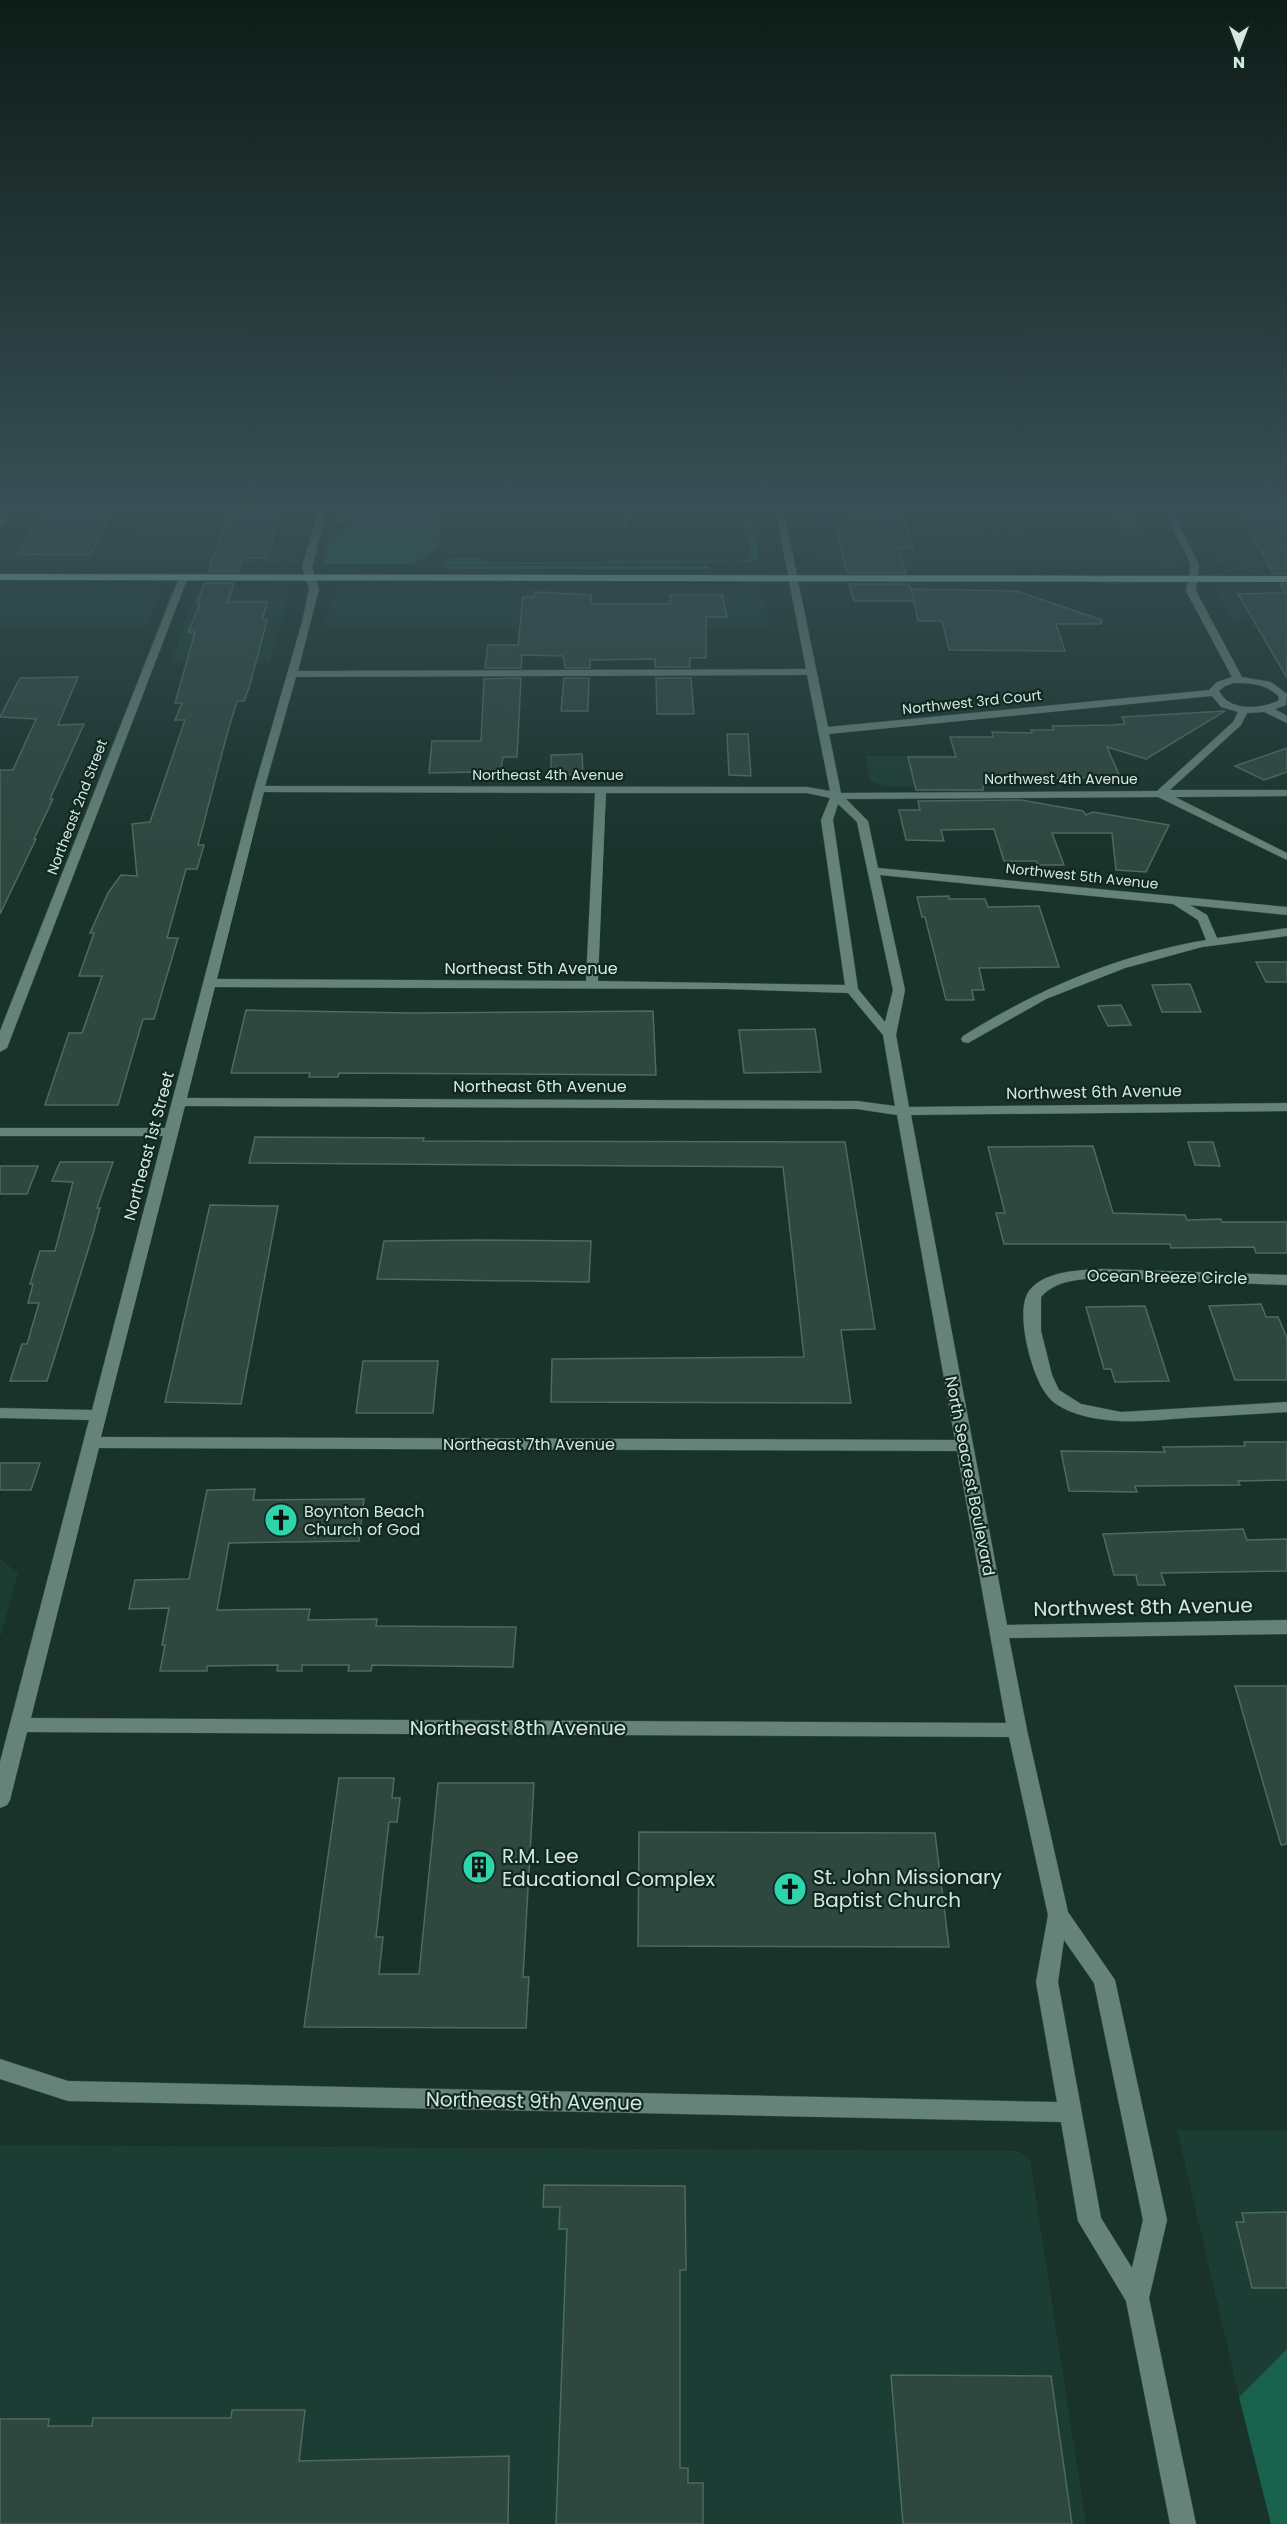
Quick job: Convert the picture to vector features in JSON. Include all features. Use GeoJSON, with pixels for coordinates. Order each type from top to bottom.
{"type":"FeatureCollection","features":[{"type":"Feature","properties":{"kind":"street","name":"Northeast 2nd Street"},"geometry":{"type":"LineString","coordinates":[[0,1048],[167,620]]}},
{"type":"Feature","properties":{"kind":"street","name":"Northeast 1st Street"},"geometry":{"type":"LineString","coordinates":[[0,1800],[94,1442],[171,1132],[306,620]]}},
{"type":"Feature","properties":{"kind":"street"},"geometry":{"type":"LineString","coordinates":[[803,620],[836,796],[827,820],[852,989]]}},
{"type":"Feature","properties":{"kind":"street"},"geometry":{"type":"LineString","coordinates":[[1207,620],[1239,680]]}},
{"type":"Feature","properties":{"kind":"street"},"geometry":{"type":"LineString","coordinates":[[292,674],[812,672]]}},
{"type":"Feature","properties":{"kind":"street"},"geometry":{"type":"LineString","coordinates":[[1260,682],[1283,691],[1282,703],[1266,709],[1244,709],[1224,703],[1214,693],[1216,687],[1224,682],[1287,680]]}},
{"type":"Feature","properties":{"kind":"street","name":"Northwest 3rd Court"},"geometry":{"type":"LineString","coordinates":[[823,731],[1214,693]]}},
{"type":"Feature","properties":{"kind":"street"},"geometry":{"type":"LineString","coordinates":[[1244,709],[1237,723],[1160,794],[1287,856]]}},
{"type":"Feature","properties":{"kind":"street"},"geometry":{"type":"LineString","coordinates":[[1266,709],[1287,720]]}},
{"type":"Feature","properties":{"kind":"street","name":"Northeast 4th Avenue"},"geometry":{"type":"LineString","coordinates":[[260,789],[807,790],[836,796]]}},
{"type":"Feature","properties":{"kind":"street"},"geometry":{"type":"LineString","coordinates":[[592,985],[601,790]]}},
{"type":"Feature","properties":{"kind":"street","name":"Northwest 4th Avenue"},"geometry":{"type":"LineString","coordinates":[[836,796],[1287,793]]}},
{"type":"Feature","properties":{"kind":"street","name":"North Seacrest Boulevard"},"geometry":{"type":"LineString","coordinates":[[836,796],[862,821],[899,990],[889,1035],[963,1446],[1001,1632],[1017,1730],[1058,1915],[1047,1982],[1090,2221],[1137,2298],[1183,2524]]}},
{"type":"Feature","properties":{"kind":"street","name":"Northwest 5th Avenue"},"geometry":{"type":"LineString","coordinates":[[873,871],[1287,911]]}},
{"type":"Feature","properties":{"kind":"street"},"geometry":{"type":"LineString","coordinates":[[1172,900],[1203,918],[1213,942]]}},
{"type":"Feature","properties":{"kind":"street"},"geometry":{"type":"LineString","coordinates":[[968,1039],[1032,1000],[1082,978],[1162,952],[1213,942],[1287,932]]}},
{"type":"Feature","properties":{"kind":"street","name":"Northeast 5th Avenue"},"geometry":{"type":"LineString","coordinates":[[211,984],[592,985],[852,989]]}},
{"type":"Feature","properties":{"kind":"street","name":"North Seacrest Boulevard"},"geometry":{"type":"LineString","coordinates":[[852,989],[889,1035]]}},
{"type":"Feature","properties":{"kind":"street","name":"Northeast 6th Avenue"},"geometry":{"type":"LineString","coordinates":[[179,1102],[857,1105],[901,1111]]}},
{"type":"Feature","properties":{"kind":"street","name":"Northwest 6th Avenue"},"geometry":{"type":"LineString","coordinates":[[901,1111],[1287,1107]]}},
{"type":"Feature","properties":{"kind":"street"},"geometry":{"type":"LineString","coordinates":[[0,1132],[171,1132]]}},
{"type":"Feature","properties":{"kind":"street","name":"Ocean Breeze Circle"},"geometry":{"type":"LineString","coordinates":[[1287,1280],[1077,1275],[1043,1286],[1033,1295],[1029,1306],[1030,1322],[1047,1381],[1053,1393],[1067,1403],[1104,1415],[1121,1417],[1287,1407]]}},
{"type":"Feature","properties":{"kind":"street"},"geometry":{"type":"LineString","coordinates":[[0,1413],[99,1415]]}},
{"type":"Feature","properties":{"kind":"street","name":"Northeast 7th Avenue"},"geometry":{"type":"LineString","coordinates":[[94,1442],[963,1446]]}},
{"type":"Feature","properties":{"kind":"street","name":"Northwest 8th Avenue"},"geometry":{"type":"LineString","coordinates":[[1001,1632],[1287,1627]]}},
{"type":"Feature","properties":{"kind":"street","name":"Northeast 8th Avenue"},"geometry":{"type":"LineString","coordinates":[[19,1725],[1017,1730]]}},
{"type":"Feature","properties":{"kind":"street","name":"North Seacrest Boulevard"},"geometry":{"type":"LineString","coordinates":[[1058,1915],[1104,1980],[1155,2220],[1137,2298]]}},
{"type":"Feature","properties":{"kind":"street","name":"Northeast 9th Avenue"},"geometry":{"type":"LineString","coordinates":[[0,2068],[68,2091],[1071,2112]]}},
{"type":"Feature","properties":{"kind":"shaded area"},"geometry":{"type":"Polygon","coordinates":[[[0,620],[148,620],[145,627],[0,628],[0,620]]]}},
{"type":"Feature","properties":{"kind":"shaded area"},"geometry":{"type":"Polygon","coordinates":[[[186,620],[281,620],[270,663],[171,663],[186,620]]]}},
{"type":"Feature","properties":{"kind":"shaded area"},"geometry":{"type":"Polygon","coordinates":[[[326,620],[768,620],[769,628],[324,627],[326,620]]]}},
{"type":"Feature","properties":{"kind":"shaded area"},"geometry":{"type":"Polygon","coordinates":[[[949,755],[960,786],[887,787],[870,781],[865,756],[949,755]]]}},
{"type":"Feature","properties":{"kind":"shaded area"},"geometry":{"type":"Polygon","coordinates":[[[0,1559],[18,1573],[0,1638],[0,1559]]]}},
{"type":"Feature","properties":{"kind":"shaded area"},"geometry":{"type":"Polygon","coordinates":[[[1177,2130],[1287,2131],[1287,2349],[1239,2397],[1177,2130]]]}},
{"type":"Feature","properties":{"kind":"shaded area"},"geometry":{"type":"Polygon","coordinates":[[[0,2145],[1018,2151],[1030,2159],[1086,2524],[0,2524],[0,2145]]]}},
{"type":"Feature","properties":{"kind":"green space"},"geometry":{"type":"Polygon","coordinates":[[[1287,2349],[1287,2524],[1271,2524],[1239,2397],[1287,2349]]]}},
{"type":"Feature","properties":{"kind":"building"},"geometry":{"type":"Polygon","coordinates":[[[193,620],[267,620],[250,685],[244,701],[237,701],[226,738],[198,845],[204,845],[197,869],[186,869],[167,938],[178,938],[154,1019],[143,1019],[118,1105],[45,1105],[69,1033],[82,1033],[102,976],[79,976],[94,933],[90,933],[108,893],[121,875],[137,876],[132,824],[150,822],[185,720],[175,720],[182,703],[175,703],[195,632],[188,632],[193,620]]]}},
{"type":"Feature","properties":{"kind":"building"},"geometry":{"type":"Polygon","coordinates":[[[521,620],[706,620],[706,658],[690,658],[690,667],[655,667],[655,659],[590,660],[590,668],[565,668],[563,656],[522,655],[521,668],[485,668],[488,645],[518,645],[521,620]]]}},
{"type":"Feature","properties":{"kind":"building"},"geometry":{"type":"Polygon","coordinates":[[[1102,620],[1101,624],[1056,624],[1065,651],[949,650],[942,621],[918,621],[1102,620]]]}},
{"type":"Feature","properties":{"kind":"building"},"geometry":{"type":"Polygon","coordinates":[[[1253,620],[1287,620],[1287,678],[1253,620]]]}},
{"type":"Feature","properties":{"kind":"building"},"geometry":{"type":"Polygon","coordinates":[[[78,677],[58,725],[84,724],[50,799],[53,799],[34,839],[36,839],[0,914],[0,770],[13,770],[36,719],[0,717],[20,678],[78,677]]]}},
{"type":"Feature","properties":{"kind":"building"},"geometry":{"type":"Polygon","coordinates":[[[521,678],[517,757],[503,757],[500,776],[472,776],[473,772],[429,773],[432,741],[481,741],[484,679],[521,678]]]}},
{"type":"Feature","properties":{"kind":"building"},"geometry":{"type":"Polygon","coordinates":[[[564,678],[589,678],[588,711],[561,711],[564,678]]]}},
{"type":"Feature","properties":{"kind":"building"},"geometry":{"type":"Polygon","coordinates":[[[656,678],[691,678],[694,714],[657,714],[656,678]]]}},
{"type":"Feature","properties":{"kind":"building"},"geometry":{"type":"Polygon","coordinates":[[[1225,711],[1146,759],[1107,747],[1120,777],[984,779],[983,790],[916,790],[908,757],[956,757],[950,737],[993,737],[992,732],[1032,733],[1031,730],[1054,730],[1052,726],[1125,724],[1122,717],[1225,711]]]}},
{"type":"Feature","properties":{"kind":"building"},"geometry":{"type":"Polygon","coordinates":[[[727,734],[748,734],[751,776],[729,775],[727,734]]]}},
{"type":"Feature","properties":{"kind":"building"},"geometry":{"type":"Polygon","coordinates":[[[1287,748],[1287,772],[1264,780],[1235,766],[1287,748]]]}},
{"type":"Feature","properties":{"kind":"building"},"geometry":{"type":"Polygon","coordinates":[[[582,754],[583,775],[551,775],[551,755],[582,754]]]}},
{"type":"Feature","properties":{"kind":"building"},"geometry":{"type":"Polygon","coordinates":[[[1021,800],[1083,811],[1086,815],[1093,812],[1169,825],[1146,872],[1116,870],[1112,833],[1052,833],[1064,865],[1038,865],[1036,861],[1004,861],[994,829],[941,830],[944,841],[906,840],[899,810],[920,810],[918,801],[1021,800]]]}},
{"type":"Feature","properties":{"kind":"building"},"geometry":{"type":"Polygon","coordinates":[[[949,896],[949,899],[985,899],[988,907],[1039,906],[1059,967],[979,968],[984,990],[972,990],[974,1000],[946,1000],[925,917],[922,917],[917,897],[949,896]]]}},
{"type":"Feature","properties":{"kind":"building"},"geometry":{"type":"Polygon","coordinates":[[[1256,962],[1287,962],[1287,982],[1266,982],[1256,962]]]}},
{"type":"Feature","properties":{"kind":"building"},"geometry":{"type":"Polygon","coordinates":[[[1190,984],[1201,1012],[1162,1012],[1152,985],[1190,984]]]}},
{"type":"Feature","properties":{"kind":"building"},"geometry":{"type":"Polygon","coordinates":[[[1121,1005],[1131,1025],[1108,1026],[1098,1006],[1121,1005]]]}},
{"type":"Feature","properties":{"kind":"building"},"geometry":{"type":"Polygon","coordinates":[[[246,1010],[412,1013],[653,1011],[656,1075],[339,1073],[338,1077],[309,1077],[310,1073],[231,1073],[246,1010]]]}},
{"type":"Feature","properties":{"kind":"building"},"geometry":{"type":"Polygon","coordinates":[[[815,1029],[821,1072],[744,1073],[739,1030],[815,1029]]]}},
{"type":"Feature","properties":{"kind":"building"},"geometry":{"type":"Polygon","coordinates":[[[255,1137],[424,1138],[423,1141],[845,1142],[875,1329],[841,1330],[851,1403],[551,1402],[552,1359],[804,1357],[783,1167],[249,1163],[255,1137]]]}},
{"type":"Feature","properties":{"kind":"building"},"geometry":{"type":"Polygon","coordinates":[[[1188,1142],[1213,1142],[1220,1166],[1195,1165],[1188,1142]]]}},
{"type":"Feature","properties":{"kind":"building"},"geometry":{"type":"Polygon","coordinates":[[[1093,1146],[1113,1213],[1185,1215],[1187,1220],[1221,1219],[1222,1222],[1287,1222],[1287,1253],[1256,1253],[1254,1247],[1171,1248],[1170,1244],[1004,1244],[996,1213],[1005,1213],[988,1147],[1093,1146]]]}},
{"type":"Feature","properties":{"kind":"building"},"geometry":{"type":"Polygon","coordinates":[[[60,1162],[113,1162],[97,1208],[100,1208],[93,1234],[47,1381],[10,1381],[22,1344],[27,1344],[39,1303],[28,1303],[33,1284],[30,1284],[40,1251],[55,1251],[73,1182],[52,1181],[60,1162]]]}},
{"type":"Feature","properties":{"kind":"building"},"geometry":{"type":"Polygon","coordinates":[[[0,1166],[38,1166],[27,1194],[0,1194],[0,1166]]]}},
{"type":"Feature","properties":{"kind":"building"},"geometry":{"type":"Polygon","coordinates":[[[210,1205],[278,1206],[241,1404],[165,1402],[210,1205]]]}},
{"type":"Feature","properties":{"kind":"building"},"geometry":{"type":"Polygon","coordinates":[[[384,1241],[591,1241],[589,1282],[377,1279],[384,1241]]]}},
{"type":"Feature","properties":{"kind":"building"},"geometry":{"type":"Polygon","coordinates":[[[1261,1304],[1266,1317],[1278,1317],[1287,1338],[1287,1380],[1235,1380],[1209,1306],[1261,1304]]]}},
{"type":"Feature","properties":{"kind":"building"},"geometry":{"type":"Polygon","coordinates":[[[1145,1306],[1169,1381],[1115,1382],[1111,1369],[1104,1369],[1086,1307],[1145,1306]]]}},
{"type":"Feature","properties":{"kind":"building"},"geometry":{"type":"Polygon","coordinates":[[[363,1361],[438,1361],[433,1413],[356,1413],[363,1361]]]}},
{"type":"Feature","properties":{"kind":"building"},"geometry":{"type":"Polygon","coordinates":[[[1244,1442],[1287,1442],[1287,1480],[1238,1481],[1240,1485],[1135,1486],[1137,1492],[1069,1491],[1061,1451],[1165,1452],[1163,1447],[1245,1446],[1244,1442]]]}},
{"type":"Feature","properties":{"kind":"building"},"geometry":{"type":"Polygon","coordinates":[[[0,1463],[40,1463],[31,1490],[0,1490],[0,1463]]]}},
{"type":"Feature","properties":{"kind":"building"},"geometry":{"type":"Polygon","coordinates":[[[255,1489],[253,1500],[364,1499],[359,1541],[229,1543],[217,1610],[310,1609],[308,1620],[377,1619],[376,1626],[516,1627],[513,1667],[372,1665],[371,1671],[348,1671],[349,1665],[302,1665],[302,1671],[277,1671],[278,1665],[207,1666],[207,1671],[160,1671],[169,1608],[129,1609],[135,1580],[189,1579],[207,1490],[255,1489]]]}},
{"type":"Feature","properties":{"kind":"building"},"geometry":{"type":"Polygon","coordinates":[[[1243,1529],[1247,1540],[1287,1539],[1287,1571],[1161,1573],[1165,1585],[1138,1585],[1136,1575],[1114,1575],[1103,1534],[1243,1529]]]}},
{"type":"Feature","properties":{"kind":"building"},"geometry":{"type":"Polygon","coordinates":[[[1235,1686],[1287,1686],[1287,1844],[1281,1845],[1235,1686]]]}},
{"type":"Feature","properties":{"kind":"building"},"geometry":{"type":"Polygon","coordinates":[[[339,1778],[394,1778],[392,1798],[400,1798],[397,1822],[389,1822],[376,1937],[383,1937],[379,1974],[419,1974],[438,1783],[534,1783],[523,1977],[529,1977],[526,2028],[304,2027],[339,1778]]]}},
{"type":"Feature","properties":{"kind":"building","name":"St. John Missionary Baptist Church"},"geometry":{"type":"Polygon","coordinates":[[[639,1832],[935,1833],[949,1947],[638,1946],[639,1832]]]}},
{"type":"Feature","properties":{"kind":"building"},"geometry":{"type":"Polygon","coordinates":[[[544,2185],[685,2186],[686,2270],[680,2270],[680,2468],[688,2468],[688,2483],[703,2483],[703,2524],[556,2524],[567,2229],[559,2229],[560,2207],[543,2207],[544,2185]]]}},
{"type":"Feature","properties":{"kind":"building"},"geometry":{"type":"Polygon","coordinates":[[[1287,2212],[1287,2288],[1252,2288],[1236,2222],[1244,2222],[1242,2213],[1287,2212]]]}},
{"type":"Feature","properties":{"kind":"building"},"geometry":{"type":"Polygon","coordinates":[[[891,2375],[1051,2376],[1072,2524],[903,2524],[891,2375]]]}},
{"type":"Feature","properties":{"kind":"building"},"geometry":{"type":"Polygon","coordinates":[[[232,2410],[305,2410],[299,2461],[509,2456],[508,2524],[0,2524],[0,2419],[49,2419],[48,2426],[92,2426],[93,2418],[231,2418],[232,2410]]]}},
{"type":"Feature","properties":{"kind":"place","name":"Boynton Beach Church of God"},"geometry":{"type":"Point","coordinates":[281,1520]}},
{"type":"Feature","properties":{"kind":"place","name":"R.M. Lee Educational Complex"},"geometry":{"type":"Point","coordinates":[479,1867]}},
{"type":"Feature","properties":{"kind":"place","name":"St. John Missionary Baptist Church"},"geometry":{"type":"Point","coordinates":[790,1889]}}]}
